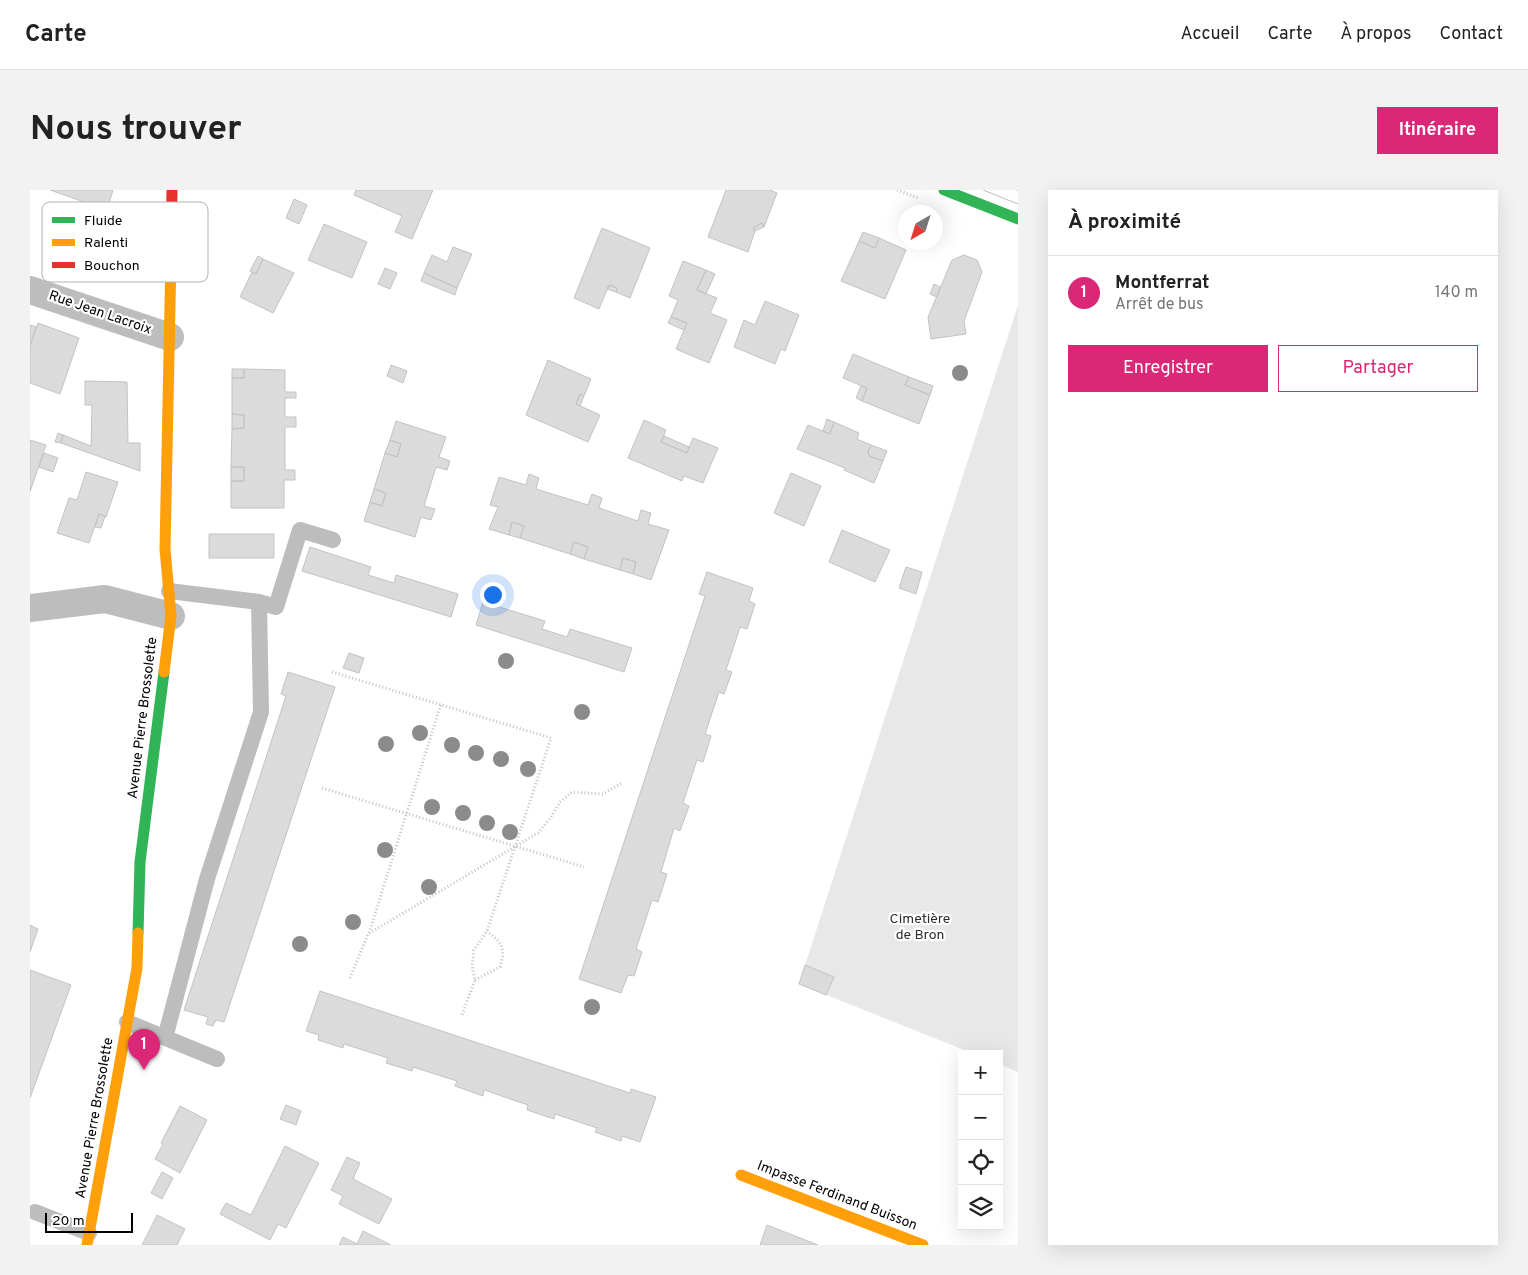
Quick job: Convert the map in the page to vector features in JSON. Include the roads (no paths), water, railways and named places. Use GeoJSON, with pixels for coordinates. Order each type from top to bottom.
{"type":"FeatureCollection","features":[{"type":"Feature","properties":{"kind":"street"},"geometry":{"type":"LineString","coordinates":[[944,190],[1018,218]]}},
{"type":"Feature","properties":{"kind":"street","name":"Avenue Pierre Brossolette"},"geometry":{"type":"LineString","coordinates":[[88,1239],[137,968],[140,862],[170,604],[165,549],[171,282]]}},
{"type":"Feature","properties":{"kind":"street","name":"Rue Jean Lacroix"},"geometry":{"type":"LineString","coordinates":[[30,290],[170,337]]}},
{"type":"Feature","properties":{"kind":"street"},"geometry":{"type":"LineString","coordinates":[[30,608],[105,599],[170,604]]}},
{"type":"Feature","properties":{"kind":"street","name":"Impasse Ferdinand Buisson"},"geometry":{"type":"LineString","coordinates":[[741,1175],[923,1245]]}},
{"type":"Feature","properties":{"kind":"lane"},"geometry":{"type":"LineString","coordinates":[[170,604],[259,602],[276,607],[300,530],[333,540]]}},
{"type":"Feature","properties":{"kind":"lane"},"geometry":{"type":"LineString","coordinates":[[165,1038],[206,879],[262,712],[259,602]]}},
{"type":"Feature","properties":{"kind":"lane"},"geometry":{"type":"LineString","coordinates":[[127,1022],[217,1059]]}},
{"type":"Feature","properties":{"kind":"lane"},"geometry":{"type":"LineString","coordinates":[[35,1212],[88,1239]]}},
{"type":"Feature","properties":{"kind":"tram line"},"geometry":{"type":"LineString","coordinates":[[983,190],[1018,204]]}},
{"type":"Feature","properties":{"kind":"place","name":"Montferrat"},"geometry":{"type":"Point","coordinates":[144,1070]}},
{"type":"Feature","properties":{"kind":"park label","name":"Cimetière de Bron"},"geometry":{"type":"Point","coordinates":[920,928]}}]}
